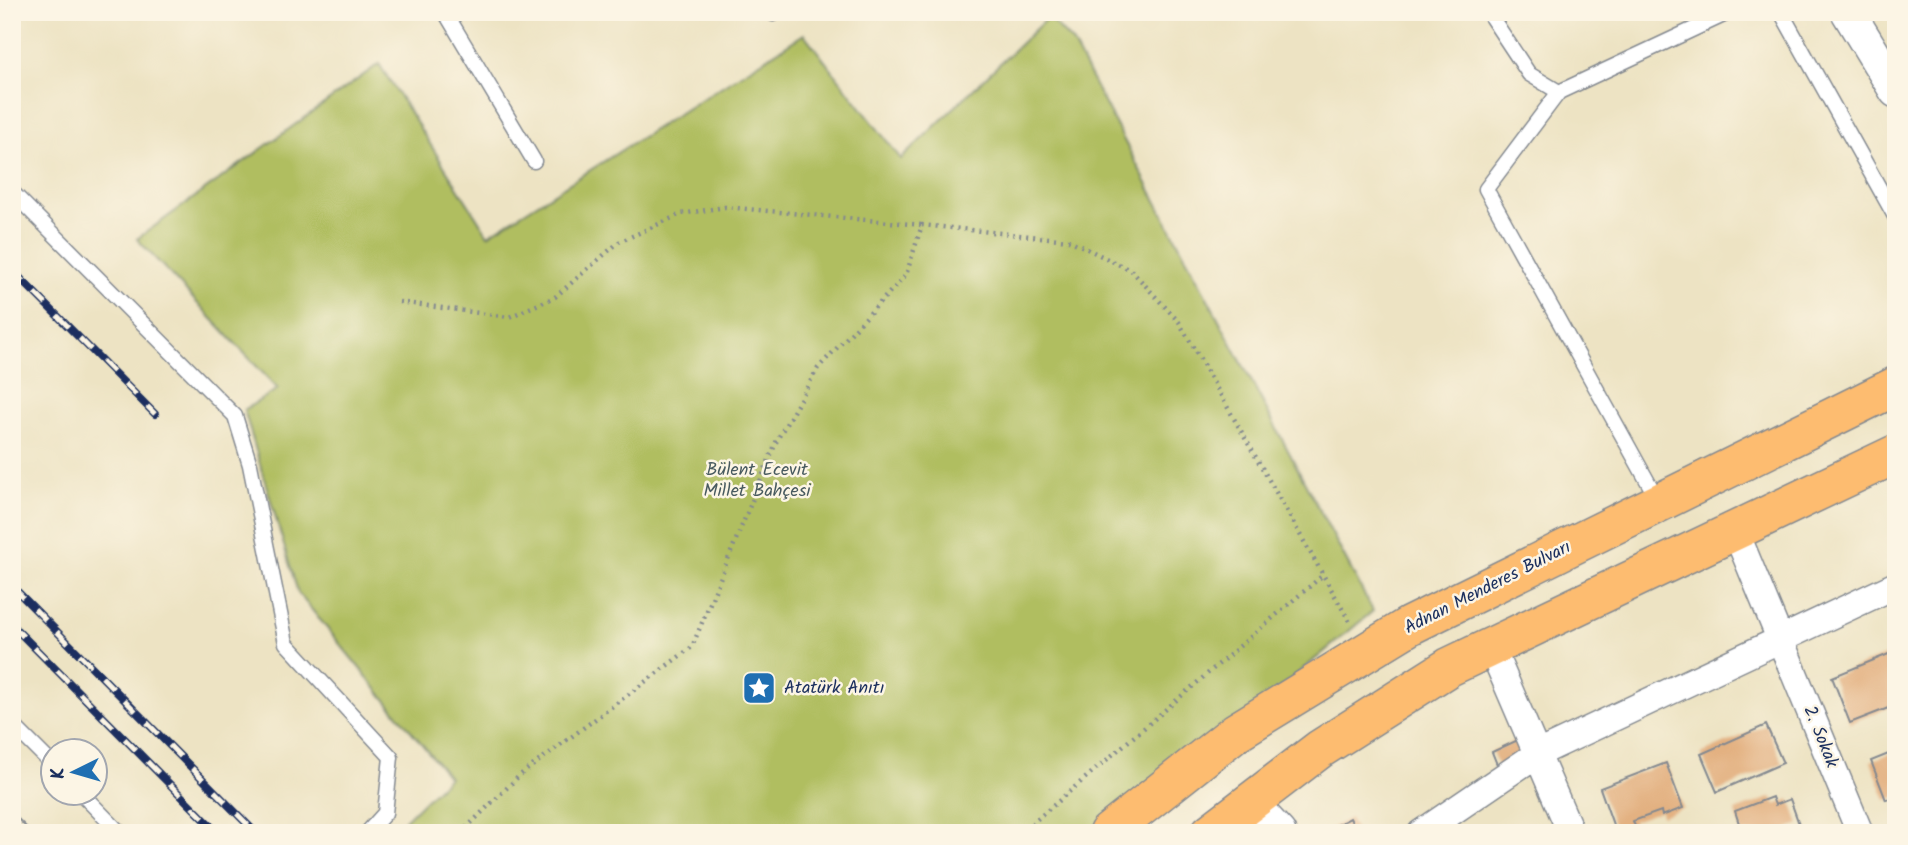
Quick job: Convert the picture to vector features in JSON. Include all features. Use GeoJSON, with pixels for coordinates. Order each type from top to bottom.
{"type":"FeatureCollection","features":[{"type":"Feature","properties":{"kind":"main road","name":"Adnan Menderes Bulvarı"},"geometry":{"type":"LineString","coordinates":[[1108,833],[1237,732],[1409,626],[1896,386]]}},
{"type":"Feature","properties":{"kind":"main road"},"geometry":{"type":"LineString","coordinates":[[1210,833],[1320,749],[1449,667],[1896,454]]}},
{"type":"Feature","properties":{"kind":"street"},"geometry":{"type":"LineString","coordinates":[[1847,12],[1896,91]]}},
{"type":"Feature","properties":{"kind":"street","name":"2. Sokak"},"geometry":{"type":"LineString","coordinates":[[1735,530],[1860,833]]}},
{"type":"Feature","properties":{"kind":"street"},"geometry":{"type":"LineString","coordinates":[[1421,833],[1537,754],[1896,585]]}},
{"type":"Feature","properties":{"kind":"street"},"geometry":{"type":"LineString","coordinates":[[1490,647],[1571,833]]}},
{"type":"Feature","properties":{"kind":"street"},"geometry":{"type":"LineString","coordinates":[[1250,802],[1279,833]]}},
{"type":"Feature","properties":{"kind":"lane"},"geometry":{"type":"LineString","coordinates":[[445,12],[534,161]]}},
{"type":"Feature","properties":{"kind":"lane"},"geometry":{"type":"LineString","coordinates":[[1488,12],[1529,74],[1559,92]]}},
{"type":"Feature","properties":{"kind":"lane"},"geometry":{"type":"LineString","coordinates":[[1659,503],[1486,189],[1559,92],[1730,12]]}},
{"type":"Feature","properties":{"kind":"lane"},"geometry":{"type":"LineString","coordinates":[[1781,12],[1896,218]]}},
{"type":"Feature","properties":{"kind":"lane"},"geometry":{"type":"LineString","coordinates":[[12,192],[235,416],[250,465],[286,643],[391,757],[385,813],[368,833]]}},
{"type":"Feature","properties":{"kind":"lane"},"geometry":{"type":"LineString","coordinates":[[12,724],[38,750]]}},
{"type":"Feature","properties":{"kind":"lane"},"geometry":{"type":"LineString","coordinates":[[93,806],[120,833]]}},
{"type":"Feature","properties":{"kind":"path"},"geometry":{"type":"LineString","coordinates":[[399,302],[509,317],[555,297],[619,242],[681,214],[725,207],[1069,240],[1132,271],[1179,322],[1367,652]]}},
{"type":"Feature","properties":{"kind":"path"},"geometry":{"type":"LineString","coordinates":[[461,833],[520,775],[692,647],[777,440],[818,368],[906,275],[922,225]]}},
{"type":"Feature","properties":{"kind":"path"},"geometry":{"type":"LineString","coordinates":[[1021,833],[1323,575]]}},
{"type":"Feature","properties":{"kind":"green space","name":"Bülent Ecevit Millet Bahçesi"},"geometry":{"type":"Polygon","coordinates":[[[1048,17],[1072,42],[1373,611],[1106,833],[392,833],[449,777],[298,593],[244,410],[278,389],[137,239],[379,64],[488,235],[804,34],[901,159],[1048,17]]]}},
{"type":"Feature","properties":{"kind":"building"},"geometry":{"type":"Polygon","coordinates":[[[1896,651],[1896,705],[1850,723],[1832,677],[1896,651]]]}},
{"type":"Feature","properties":{"kind":"building"},"geometry":{"type":"Polygon","coordinates":[[[1766,725],[1783,763],[1717,792],[1701,754],[1766,725]]]}},
{"type":"Feature","properties":{"kind":"building"},"geometry":{"type":"Polygon","coordinates":[[[1520,739],[1529,758],[1500,772],[1492,752],[1520,739]]]}},
{"type":"Feature","properties":{"kind":"building"},"geometry":{"type":"Polygon","coordinates":[[[1896,751],[1896,797],[1886,800],[1871,761],[1896,751]]]}},
{"type":"Feature","properties":{"kind":"building"},"geometry":{"type":"Polygon","coordinates":[[[1666,763],[1683,808],[1662,816],[1661,811],[1633,821],[1636,829],[1616,833],[1600,788],[1666,763]]]}},
{"type":"Feature","properties":{"kind":"building"},"geometry":{"type":"Polygon","coordinates":[[[1772,797],[1775,805],[1790,799],[1799,824],[1777,833],[1742,833],[1735,811],[1772,797]]]}},
{"type":"Feature","properties":{"kind":"building"},"geometry":{"type":"Polygon","coordinates":[[[12,813],[30,831],[28,833],[12,833],[12,813]]]}},
{"type":"Feature","properties":{"kind":"building"},"geometry":{"type":"Polygon","coordinates":[[[1350,818],[1357,833],[1328,833],[1327,830],[1350,818]]]}},
{"type":"Feature","properties":{"kind":"railway"},"geometry":{"type":"LineString","coordinates":[[12,270],[155,414]]}},
{"type":"Feature","properties":{"kind":"railway"},"geometry":{"type":"LineString","coordinates":[[12,586],[256,833]]}},
{"type":"Feature","properties":{"kind":"railway"},"geometry":{"type":"LineString","coordinates":[[12,625],[218,833]]}},
{"type":"Feature","properties":{"kind":"place","name":"Atatürk Anıtı"},"geometry":{"type":"Point","coordinates":[759,688]}}]}
